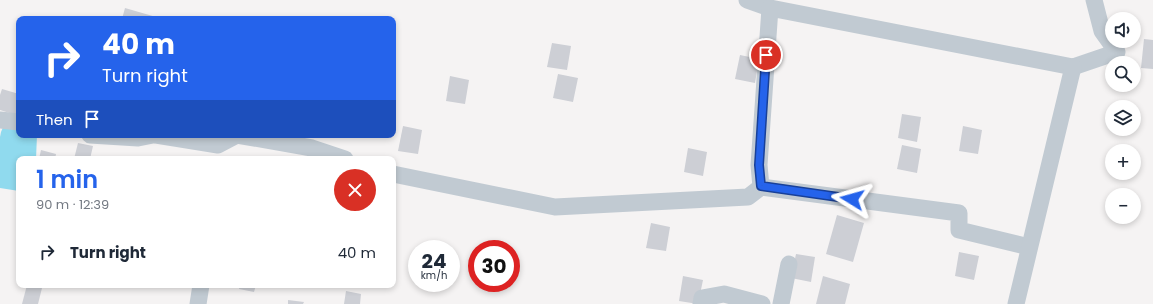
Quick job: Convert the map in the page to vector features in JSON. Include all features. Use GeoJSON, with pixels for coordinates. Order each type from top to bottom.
{"type":"FeatureCollection","features":[{"type":"Feature","properties":{"kind":"street"},"geometry":{"type":"LineString","coordinates":[[747,0],[770,8],[1073,68],[1117,52],[1102,31],[1094,0]]}},
{"type":"Feature","properties":{"kind":"street"},"geometry":{"type":"LineString","coordinates":[[761,186],[759,165],[770,8]]}},
{"type":"Feature","properties":{"kind":"street"},"geometry":{"type":"LineString","coordinates":[[1016,304],[1073,68]]}},
{"type":"Feature","properties":{"kind":"street"},"geometry":{"type":"LineString","coordinates":[[0,120],[16,122]]}},
{"type":"Feature","properties":{"kind":"street"},"geometry":{"type":"LineString","coordinates":[[165,138],[218,152],[234,138]]}},
{"type":"Feature","properties":{"kind":"street"},"geometry":{"type":"LineString","coordinates":[[254,138],[312,148],[336,156]]}},
{"type":"Feature","properties":{"kind":"street"},"geometry":{"type":"LineString","coordinates":[[396,175],[555,207],[748,197],[761,186],[959,213],[959,230],[1029,247]]}},
{"type":"Feature","properties":{"kind":"street"},"geometry":{"type":"LineString","coordinates":[[781,304],[789,264]]}},
{"type":"Feature","properties":{"kind":"street"},"geometry":{"type":"LineString","coordinates":[[198,304],[201,288]]}},
{"type":"Feature","properties":{"kind":"street"},"geometry":{"type":"LineString","coordinates":[[701,304],[702,298],[724,294],[762,304]]}},
{"type":"Feature","properties":{"kind":"water"},"geometry":{"type":"Polygon","coordinates":[[[4,125],[16,125],[16,138],[37,138],[36,156],[16,156],[16,191],[0,188],[1,132],[4,125]]]}},
{"type":"Feature","properties":{"kind":"building"},"geometry":{"type":"Polygon","coordinates":[[[125,8],[153,16],[123,16],[125,8]]]}},
{"type":"Feature","properties":{"kind":"building"},"geometry":{"type":"Polygon","coordinates":[[[1144,39],[1153,40],[1153,69],[1141,68],[1144,39]]]}},
{"type":"Feature","properties":{"kind":"building"},"geometry":{"type":"Polygon","coordinates":[[[552,43],[571,46],[567,70],[547,67],[552,43]]]}},
{"type":"Feature","properties":{"kind":"building"},"geometry":{"type":"Polygon","coordinates":[[[740,55],[759,59],[755,83],[735,79],[740,55]]]}},
{"type":"Feature","properties":{"kind":"building"},"geometry":{"type":"Polygon","coordinates":[[[558,74],[578,78],[573,102],[553,98],[558,74]]]}},
{"type":"Feature","properties":{"kind":"building"},"geometry":{"type":"Polygon","coordinates":[[[450,76],[469,80],[465,104],[446,101],[450,76]]]}},
{"type":"Feature","properties":{"kind":"building"},"geometry":{"type":"Polygon","coordinates":[[[2,89],[16,93],[16,115],[0,110],[0,95],[2,89]]]}},
{"type":"Feature","properties":{"kind":"building"},"geometry":{"type":"Polygon","coordinates":[[[902,114],[921,117],[917,142],[898,138],[902,114]]]}},
{"type":"Feature","properties":{"kind":"building"},"geometry":{"type":"Polygon","coordinates":[[[403,126],[422,130],[418,154],[398,151],[403,126]]]}},
{"type":"Feature","properties":{"kind":"building"},"geometry":{"type":"Polygon","coordinates":[[[963,126],[982,130],[978,154],[959,151],[963,126]]]}},
{"type":"Feature","properties":{"kind":"building"},"geometry":{"type":"Polygon","coordinates":[[[78,143],[93,146],[91,156],[75,156],[78,143]]]}},
{"type":"Feature","properties":{"kind":"building"},"geometry":{"type":"Polygon","coordinates":[[[902,145],[921,149],[917,173],[897,169],[902,145]]]}},
{"type":"Feature","properties":{"kind":"building"},"geometry":{"type":"Polygon","coordinates":[[[688,148],[707,152],[703,176],[684,172],[688,148]]]}},
{"type":"Feature","properties":{"kind":"building"},"geometry":{"type":"Polygon","coordinates":[[[41,150],[56,154],[56,156],[40,156],[41,150]]]}},
{"type":"Feature","properties":{"kind":"building"},"geometry":{"type":"Polygon","coordinates":[[[837,215],[864,223],[853,262],[826,254],[837,215]]]}},
{"type":"Feature","properties":{"kind":"building"},"geometry":{"type":"Polygon","coordinates":[[[651,223],[670,227],[666,251],[646,248],[651,223]]]}},
{"type":"Feature","properties":{"kind":"building"},"geometry":{"type":"Polygon","coordinates":[[[959,252],[979,256],[974,280],[955,276],[959,252]]]}},
{"type":"Feature","properties":{"kind":"building"},"geometry":{"type":"Polygon","coordinates":[[[796,254],[815,257],[811,282],[791,278],[796,254]]]}},
{"type":"Feature","properties":{"kind":"building"},"geometry":{"type":"Polygon","coordinates":[[[683,276],[703,280],[698,304],[679,301],[683,276]]]}},
{"type":"Feature","properties":{"kind":"building"},"geometry":{"type":"Polygon","coordinates":[[[823,276],[850,284],[845,304],[816,304],[823,276]]]}},
{"type":"Feature","properties":{"kind":"building"},"geometry":{"type":"Polygon","coordinates":[[[26,288],[42,288],[38,304],[22,304],[26,288]]]}},
{"type":"Feature","properties":{"kind":"building"},"geometry":{"type":"Polygon","coordinates":[[[239,288],[255,288],[254,292],[239,288]]]}},
{"type":"Feature","properties":{"kind":"building"},"geometry":{"type":"Polygon","coordinates":[[[346,291],[361,294],[360,304],[344,304],[346,291]]]}},
{"type":"Feature","properties":{"kind":"building"},"geometry":{"type":"Polygon","coordinates":[[[288,300],[304,302],[303,304],[288,304],[288,300]]]}},
{"type":"Feature","properties":{"kind":"route"},"geometry":{"type":"LineString","coordinates":[[766,55],[759,165],[761,186],[852,199]]}}]}
